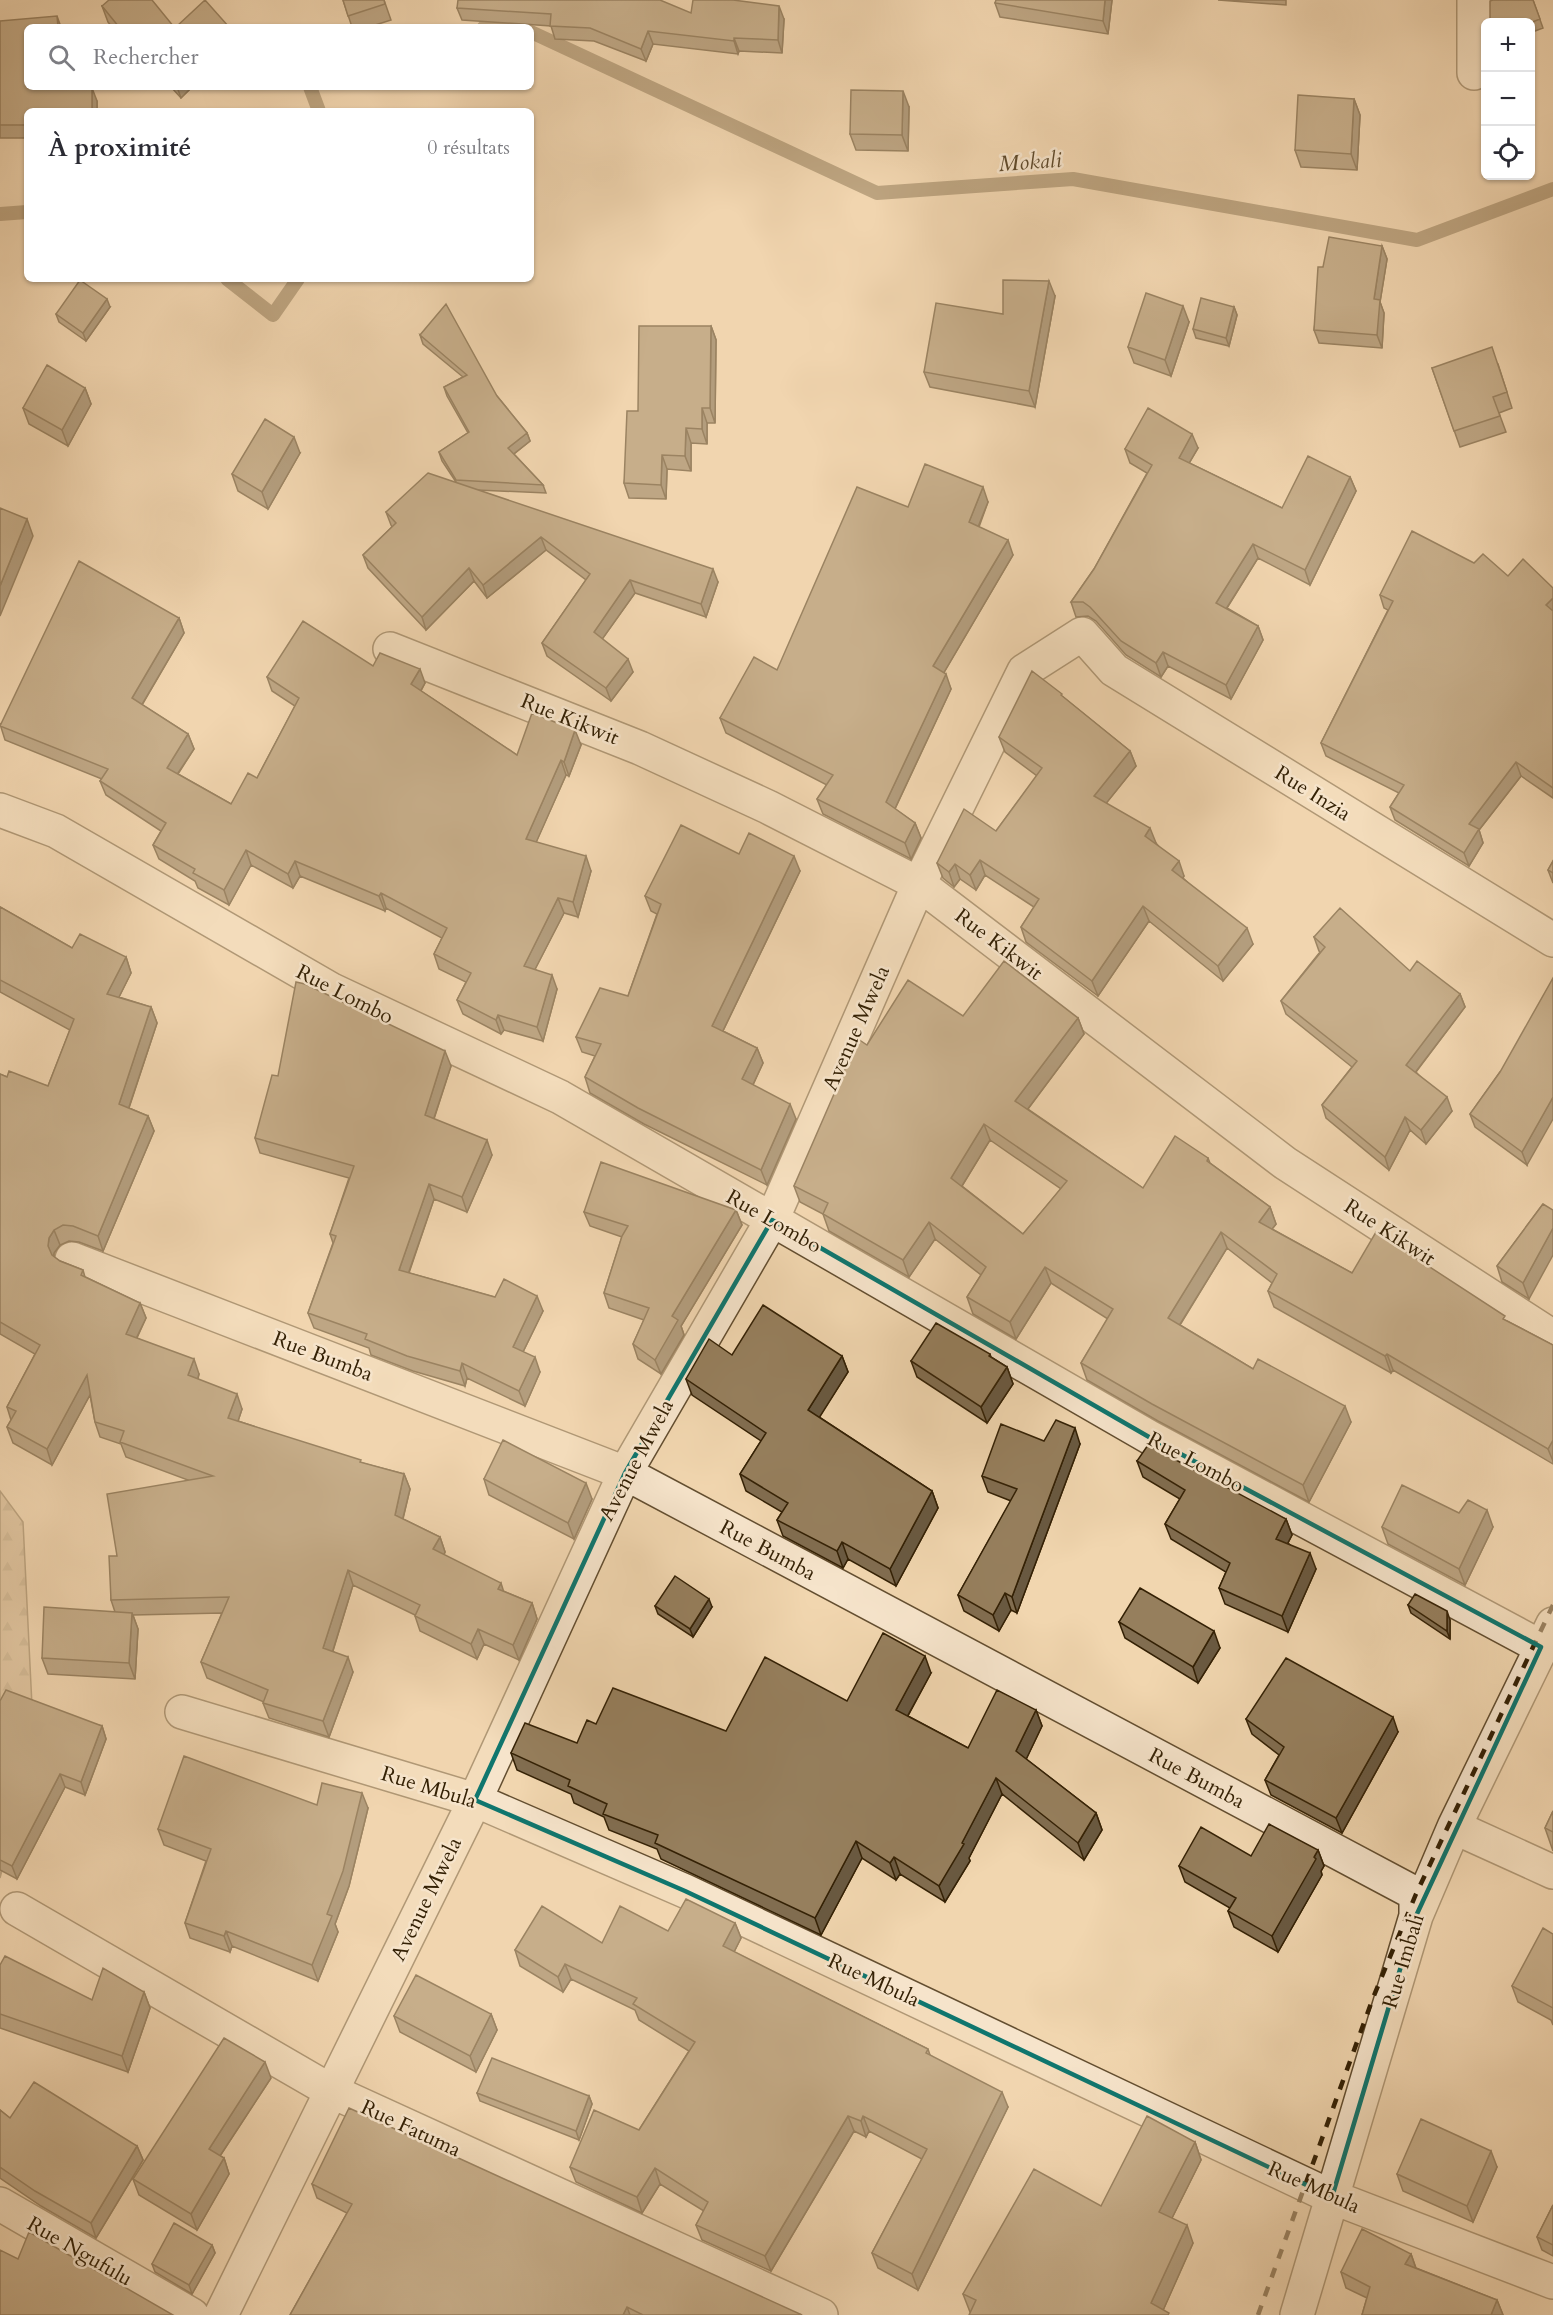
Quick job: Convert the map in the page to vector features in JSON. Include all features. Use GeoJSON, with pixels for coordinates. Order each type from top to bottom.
{"type":"FeatureCollection","features":[{"type":"Feature","properties":{"kind":"street"},"geometry":{"type":"LineString","coordinates":[[1474,0],[1474,73]]}},
{"type":"Feature","properties":{"kind":"street","name":"Avenue Mwela"},"geometry":{"type":"LineString","coordinates":[[221,2315],[475,1800],[624,1473],[772,1220],[919,884],[1024,670],[1082,634]]}},
{"type":"Feature","properties":{"kind":"street","name":"Rue Inzia"},"geometry":{"type":"LineString","coordinates":[[1082,634],[1114,670],[1553,940]]}},
{"type":"Feature","properties":{"kind":"street","name":"Rue Kikwit"},"geometry":{"type":"LineString","coordinates":[[390,649],[532,703],[640,748],[768,807],[919,884],[1285,1163],[1553,1337]]}},
{"type":"Feature","properties":{"kind":"street","name":"Rue Lombo"},"geometry":{"type":"LineString","coordinates":[[0,810],[56,831],[332,990],[560,1097],[1149,1437],[1547,1636]]}},
{"type":"Feature","properties":{"kind":"street","name":"Rue Bumba"},"geometry":{"type":"LineString","coordinates":[[72,1258],[624,1473],[1416,1894],[1416,1916]]}},
{"type":"Feature","properties":{"kind":"street","name":"Rue Imbali"},"geometry":{"type":"LineString","coordinates":[[1297,2315],[1416,1916],[1454,1827],[1547,1636]]}},
{"type":"Feature","properties":{"kind":"street","name":"Rue Mbula"},"geometry":{"type":"LineString","coordinates":[[182,1712],[475,1800],[685,1891],[1332,2197],[1553,2282]]}},
{"type":"Feature","properties":{"kind":"street"},"geometry":{"type":"LineString","coordinates":[[1454,1827],[1553,1872]]}},
{"type":"Feature","properties":{"kind":"street","name":"Rue Fatuma"},"geometry":{"type":"LineString","coordinates":[[17,1909],[331,2091],[821,2315]]}},
{"type":"Feature","properties":{"kind":"street","name":"Rue Ngufulu"},"geometry":{"type":"LineString","coordinates":[[0,2204],[192,2315]]}},
{"type":"Feature","properties":{"kind":"highlighted area"},"geometry":{"type":"Polygon","coordinates":[[[772,1220],[1149,1437],[1541,1647],[1416,1916],[1332,2197],[685,1891],[475,1800],[625,1473],[772,1220]]]}},
{"type":"Feature","properties":{"kind":"green space"},"geometry":{"type":"Polygon","coordinates":[[[0,1491],[23,1522],[34,1747],[0,1878],[0,1491]]]}},
{"type":"Feature","properties":{"kind":"building"},"geometry":{"type":"Polygon","coordinates":[[[109,0],[152,0],[172,24],[117,24],[102,6],[109,0]]]}},
{"type":"Feature","properties":{"kind":"building"},"geometry":{"type":"Polygon","coordinates":[[[205,0],[226,24],[179,24],[205,0]]]}},
{"type":"Feature","properties":{"kind":"building"},"geometry":{"type":"Polygon","coordinates":[[[343,0],[384,0],[385,4],[348,16],[343,0]]]}},
{"type":"Feature","properties":{"kind":"building"},"geometry":{"type":"Polygon","coordinates":[[[458,0],[660,0],[691,13],[693,0],[733,0],[779,6],[778,40],[734,38],[734,41],[648,31],[641,49],[590,28],[550,26],[551,14],[457,8],[458,0]]]}},
{"type":"Feature","properties":{"kind":"building"},"geometry":{"type":"Polygon","coordinates":[[[996,0],[1105,0],[1103,21],[995,3],[996,0]]]}},
{"type":"Feature","properties":{"kind":"building"},"geometry":{"type":"Polygon","coordinates":[[[1533,0],[1540,19],[1535,21],[1535,18],[1490,18],[1490,1],[1533,0]]]}},
{"type":"Feature","properties":{"kind":"building"},"geometry":{"type":"Polygon","coordinates":[[[57,16],[58,24],[24,24],[24,90],[92,90],[92,108],[24,108],[24,125],[0,125],[0,21],[57,16]]]}},
{"type":"Feature","properties":{"kind":"building"},"geometry":{"type":"Polygon","coordinates":[[[851,90],[903,91],[902,135],[850,134],[851,90]]]}},
{"type":"Feature","properties":{"kind":"building"},"geometry":{"type":"Polygon","coordinates":[[[1298,95],[1354,99],[1351,154],[1295,150],[1298,95]]]}},
{"type":"Feature","properties":{"kind":"building"},"geometry":{"type":"Polygon","coordinates":[[[1329,237],[1382,246],[1374,299],[1380,300],[1377,335],[1314,330],[1318,267],[1323,267],[1329,237]]]}},
{"type":"Feature","properties":{"kind":"building"},"geometry":{"type":"Polygon","coordinates":[[[1003,280],[1049,281],[1029,391],[924,372],[936,303],[1003,314],[1003,280]]]}},
{"type":"Feature","properties":{"kind":"building"},"geometry":{"type":"Polygon","coordinates":[[[79,282],[83,282],[107,299],[83,333],[56,314],[79,282]]]}},
{"type":"Feature","properties":{"kind":"building"},"geometry":{"type":"Polygon","coordinates":[[[1146,293],[1183,306],[1165,360],[1128,347],[1146,293]]]}},
{"type":"Feature","properties":{"kind":"building"},"geometry":{"type":"Polygon","coordinates":[[[1201,298],[1234,307],[1226,338],[1193,329],[1201,298]]]}},
{"type":"Feature","properties":{"kind":"building"},"geometry":{"type":"Polygon","coordinates":[[[446,304],[497,396],[527,433],[508,448],[543,485],[456,480],[439,452],[469,432],[444,387],[467,375],[420,335],[446,304]]]}},
{"type":"Feature","properties":{"kind":"building"},"geometry":{"type":"Polygon","coordinates":[[[639,326],[711,326],[710,408],[702,408],[702,429],[686,428],[685,456],[662,455],[661,485],[624,483],[627,411],[638,411],[639,326]]]}},
{"type":"Feature","properties":{"kind":"building"},"geometry":{"type":"Polygon","coordinates":[[[1492,347],[1507,392],[1493,397],[1500,416],[1454,431],[1432,368],[1492,347]]]}},
{"type":"Feature","properties":{"kind":"building"},"geometry":{"type":"Polygon","coordinates":[[[47,365],[85,388],[62,430],[23,408],[47,365]]]}},
{"type":"Feature","properties":{"kind":"building"},"geometry":{"type":"Polygon","coordinates":[[[1148,408],[1192,434],[1179,458],[1282,508],[1308,456],[1350,477],[1305,570],[1253,544],[1216,603],[1258,626],[1226,685],[1163,652],[1156,663],[1121,641],[1090,607],[1083,602],[1071,602],[1094,569],[1152,465],[1125,449],[1148,408]]]}},
{"type":"Feature","properties":{"kind":"building"},"geometry":{"type":"Polygon","coordinates":[[[265,419],[294,437],[262,492],[232,474],[265,419]]]}},
{"type":"Feature","properties":{"kind":"building"},"geometry":{"type":"Polygon","coordinates":[[[925,464],[983,487],[969,522],[1008,540],[933,666],[946,674],[886,802],[915,823],[905,843],[817,799],[833,775],[720,718],[754,657],[777,670],[857,487],[908,507],[925,464]]]}},
{"type":"Feature","properties":{"kind":"building"},"geometry":{"type":"Polygon","coordinates":[[[428,473],[713,569],[701,604],[630,580],[594,632],[628,659],[606,688],[542,643],[590,574],[541,537],[483,585],[469,568],[422,617],[363,555],[396,523],[386,512],[428,473]]]}},
{"type":"Feature","properties":{"kind":"building"},"geometry":{"type":"Polygon","coordinates":[[[0,508],[27,519],[0,586],[0,508]]]}},
{"type":"Feature","properties":{"kind":"building"},"geometry":{"type":"Polygon","coordinates":[[[1412,531],[1474,563],[1483,554],[1508,576],[1523,559],[1553,588],[1553,598],[1546,605],[1553,611],[1553,788],[1516,762],[1469,824],[1479,829],[1464,853],[1390,807],[1404,785],[1321,743],[1393,601],[1380,595],[1412,531]]]}},
{"type":"Feature","properties":{"kind":"building"},"geometry":{"type":"Polygon","coordinates":[[[79,561],[179,618],[132,698],[188,734],[167,768],[231,804],[248,773],[257,778],[299,698],[267,677],[303,621],[373,666],[380,653],[420,669],[411,684],[517,755],[532,713],[575,730],[564,762],[561,760],[526,839],[586,856],[573,902],[558,898],[524,966],[552,975],[537,1027],[498,1015],[496,1020],[457,1000],[471,973],[434,954],[447,928],[381,893],[379,896],[295,861],[288,874],[246,850],[224,890],[193,873],[195,869],[153,845],[166,823],[100,781],[108,769],[0,726],[79,561]]]}},
{"type":"Feature","properties":{"kind":"building"},"geometry":{"type":"Polygon","coordinates":[[[1032,671],[1130,751],[1094,796],[1150,828],[1145,836],[1179,861],[1172,870],[1247,928],[1218,966],[1143,906],[1092,981],[1021,927],[1039,899],[980,860],[970,875],[955,864],[949,872],[937,863],[964,809],[996,831],[1042,768],[999,737],[1032,671]]]}},
{"type":"Feature","properties":{"kind":"building"},"geometry":{"type":"Polygon","coordinates":[[[681,825],[739,854],[749,833],[794,856],[712,1026],[757,1048],[742,1079],[790,1104],[761,1170],[638,1108],[585,1077],[601,1044],[576,1037],[600,988],[628,996],[661,904],[645,896],[681,825]]]}},
{"type":"Feature","properties":{"kind":"building"},"geometry":{"type":"Polygon","coordinates":[[[1553,861],[1553,873],[1548,870],[1553,861]]]}},
{"type":"Feature","properties":{"kind":"building"},"geometry":{"type":"Polygon","coordinates":[[[0,907],[72,948],[80,934],[126,957],[107,994],[151,1007],[119,1104],[148,1116],[98,1236],[73,1226],[63,1225],[54,1230],[49,1238],[48,1246],[52,1255],[60,1261],[83,1270],[81,1275],[140,1303],[126,1334],[194,1359],[188,1375],[237,1394],[228,1418],[361,1460],[360,1462],[404,1474],[395,1515],[440,1537],[433,1549],[501,1583],[498,1589],[532,1603],[513,1645],[478,1629],[471,1644],[415,1616],[420,1605],[348,1570],[323,1648],[348,1657],[323,1721],[263,1703],[268,1690],[201,1662],[229,1597],[111,1600],[109,1556],[117,1556],[107,1494],[213,1476],[120,1442],[124,1431],[95,1422],[87,1375],[47,1449],[7,1427],[16,1411],[7,1407],[40,1345],[0,1322],[0,1074],[7,1077],[9,1071],[48,1086],[74,1019],[0,980],[0,907]]]}},
{"type":"Feature","properties":{"kind":"building"},"geometry":{"type":"Polygon","coordinates":[[[1340,908],[1410,971],[1417,961],[1460,994],[1406,1065],[1447,1097],[1421,1130],[1405,1117],[1385,1157],[1322,1105],[1357,1061],[1281,1001],[1325,947],[1314,937],[1340,908]]]}},
{"type":"Feature","properties":{"kind":"building"},"geometry":{"type":"Polygon","coordinates":[[[1004,961],[1078,1018],[1015,1101],[1143,1188],[1175,1136],[1208,1158],[1207,1161],[1270,1207],[1259,1222],[1352,1273],[1376,1232],[1505,1316],[1503,1319],[1553,1345],[1553,1440],[1548,1449],[1387,1354],[1385,1356],[1268,1291],[1277,1274],[1221,1232],[1168,1318],[1253,1369],[1258,1359],[1345,1406],[1303,1485],[1081,1363],[1113,1309],[1045,1267],[1010,1322],[967,1297],[986,1267],[929,1222],[903,1260],[823,1214],[828,1203],[794,1186],[858,1039],[867,1045],[908,980],[963,1016],[1004,961]],[[984,1124],[951,1178],[1023,1234],[1067,1181],[984,1124]]]}},
{"type":"Feature","properties":{"kind":"building"},"geometry":{"type":"Polygon","coordinates":[[[1553,978],[1553,1097],[1522,1152],[1470,1114],[1500,1072],[1553,978]]]}},
{"type":"Feature","properties":{"kind":"building"},"geometry":{"type":"Polygon","coordinates":[[[296,982],[305,984],[445,1051],[425,1115],[487,1140],[462,1197],[429,1184],[399,1270],[495,1297],[504,1279],[537,1296],[513,1347],[535,1357],[519,1391],[462,1363],[460,1371],[407,1356],[365,1339],[367,1334],[308,1313],[336,1236],[330,1234],[354,1166],[255,1138],[272,1075],[278,1076],[296,982]]]}},
{"type":"Feature","properties":{"kind":"building"},"geometry":{"type":"Polygon","coordinates":[[[601,1162],[736,1210],[672,1316],[678,1320],[655,1360],[633,1344],[649,1308],[604,1293],[622,1236],[628,1226],[584,1212],[601,1162]]]}},
{"type":"Feature","properties":{"kind":"building"},"geometry":{"type":"Polygon","coordinates":[[[1543,1204],[1553,1210],[1553,1228],[1523,1283],[1497,1266],[1543,1204]]]}},
{"type":"Feature","properties":{"kind":"building"},"geometry":{"type":"Polygon","coordinates":[[[763,1305],[842,1356],[808,1410],[932,1491],[890,1569],[842,1542],[837,1551],[777,1520],[788,1503],[740,1474],[766,1433],[686,1379],[709,1339],[732,1355],[763,1305]]]}},
{"type":"Feature","properties":{"kind":"building"},"geometry":{"type":"Polygon","coordinates":[[[936,1323],[990,1354],[989,1356],[1007,1367],[981,1407],[911,1361],[936,1323]]]}},
{"type":"Feature","properties":{"kind":"building"},"geometry":{"type":"Polygon","coordinates":[[[1056,1420],[1075,1428],[1012,1597],[1005,1593],[993,1615],[958,1595],[1017,1489],[982,1476],[1001,1424],[1044,1441],[1056,1420]]]}},
{"type":"Feature","properties":{"kind":"building"},"geometry":{"type":"Polygon","coordinates":[[[503,1440],[586,1483],[568,1523],[484,1479],[503,1440]]]}},
{"type":"Feature","properties":{"kind":"building"},"geometry":{"type":"Polygon","coordinates":[[[1148,1445],[1286,1519],[1276,1539],[1310,1553],[1282,1616],[1219,1588],[1230,1563],[1165,1524],[1185,1490],[1137,1461],[1148,1445]]]}},
{"type":"Feature","properties":{"kind":"building"},"geometry":{"type":"Polygon","coordinates":[[[1402,1485],[1459,1513],[1468,1500],[1487,1510],[1459,1569],[1382,1527],[1402,1485]]]}},
{"type":"Feature","properties":{"kind":"building"},"geometry":{"type":"Polygon","coordinates":[[[675,1576],[709,1599],[690,1629],[655,1606],[675,1576]]]}},
{"type":"Feature","properties":{"kind":"building"},"geometry":{"type":"Polygon","coordinates":[[[1140,1588],[1214,1631],[1193,1667],[1119,1622],[1140,1588]]]}},
{"type":"Feature","properties":{"kind":"building"},"geometry":{"type":"Polygon","coordinates":[[[1415,1594],[1447,1611],[1447,1631],[1408,1605],[1415,1594]]]}},
{"type":"Feature","properties":{"kind":"building"},"geometry":{"type":"Polygon","coordinates":[[[44,1607],[132,1613],[129,1663],[42,1658],[44,1607]]]}},
{"type":"Feature","properties":{"kind":"building"},"geometry":{"type":"Polygon","coordinates":[[[883,1633],[925,1656],[896,1710],[968,1748],[997,1690],[1036,1710],[1016,1751],[1096,1813],[1078,1843],[996,1778],[962,1843],[964,1844],[939,1886],[894,1857],[890,1863],[856,1841],[815,1918],[655,1843],[658,1835],[603,1814],[607,1804],[568,1786],[570,1780],[511,1753],[525,1723],[577,1743],[587,1720],[596,1724],[613,1688],[726,1731],[765,1657],[847,1701],[883,1633]]]}},
{"type":"Feature","properties":{"kind":"building"},"geometry":{"type":"Polygon","coordinates":[[[1286,1658],[1393,1717],[1336,1818],[1265,1780],[1284,1747],[1246,1719],[1286,1658]]]}},
{"type":"Feature","properties":{"kind":"building"},"geometry":{"type":"Polygon","coordinates":[[[6,1690],[102,1726],[81,1782],[60,1774],[12,1866],[0,1860],[0,1701],[6,1690]]]}},
{"type":"Feature","properties":{"kind":"building"},"geometry":{"type":"Polygon","coordinates":[[[184,1756],[317,1805],[322,1783],[362,1793],[343,1871],[327,1914],[332,1916],[312,1965],[226,1931],[224,1936],[185,1923],[211,1849],[158,1829],[184,1756]]]}},
{"type":"Feature","properties":{"kind":"building"},"geometry":{"type":"Polygon","coordinates":[[[1553,1811],[1553,1832],[1545,1828],[1553,1811]]]}},
{"type":"Feature","properties":{"kind":"building"},"geometry":{"type":"Polygon","coordinates":[[[1269,1824],[1318,1850],[1314,1857],[1316,1859],[1272,1936],[1228,1911],[1236,1898],[1179,1866],[1201,1827],[1251,1856],[1269,1824]]]}},
{"type":"Feature","properties":{"kind":"building"},"geometry":{"type":"Polygon","coordinates":[[[686,1899],[735,1923],[723,1946],[928,2049],[926,2053],[1002,2092],[912,2274],[872,2253],[927,2149],[863,2116],[861,2121],[848,2116],[765,2256],[696,2225],[708,2202],[655,2168],[637,2197],[570,2167],[594,2110],[639,2130],[695,2042],[633,2004],[637,1998],[565,1964],[558,1977],[515,1950],[542,1906],[602,1943],[620,1906],[668,1931],[686,1899]]]}},
{"type":"Feature","properties":{"kind":"building"},"geometry":{"type":"Polygon","coordinates":[[[1543,1928],[1553,1934],[1553,2008],[1512,1986],[1543,1928]]]}},
{"type":"Feature","properties":{"kind":"building"},"geometry":{"type":"Polygon","coordinates":[[[5,1956],[92,2000],[103,1968],[144,1992],[122,2056],[0,2014],[0,1965],[5,1956]]]}},
{"type":"Feature","properties":{"kind":"building"},"geometry":{"type":"Polygon","coordinates":[[[416,1975],[491,2014],[470,2056],[394,2016],[416,1975]]]}},
{"type":"Feature","properties":{"kind":"building"},"geometry":{"type":"Polygon","coordinates":[[[224,2038],[265,2062],[209,2149],[224,2158],[191,2214],[133,2179],[224,2038]]]}},
{"type":"Feature","properties":{"kind":"building"},"geometry":{"type":"Polygon","coordinates":[[[492,2058],[589,2096],[576,2131],[477,2093],[492,2058]]]}},
{"type":"Feature","properties":{"kind":"building"},"geometry":{"type":"Polygon","coordinates":[[[34,2082],[137,2146],[91,2223],[35,2191],[0,2167],[0,2110],[10,2118],[34,2082]]]}},
{"type":"Feature","properties":{"kind":"building"},"geometry":{"type":"Polygon","coordinates":[[[349,2108],[802,2315],[643,2315],[627,2307],[623,2315],[290,2315],[352,2204],[312,2184],[349,2108]]]}},
{"type":"Feature","properties":{"kind":"building"},"geometry":{"type":"Polygon","coordinates":[[[1147,2116],[1195,2142],[1159,2212],[1187,2225],[1151,2303],[1169,2313],[1168,2315],[969,2315],[976,2300],[963,2294],[1034,2169],[1101,2206],[1147,2116]]]}},
{"type":"Feature","properties":{"kind":"building"},"geometry":{"type":"Polygon","coordinates":[[[1421,2119],[1491,2151],[1467,2206],[1397,2174],[1421,2119]]]}},
{"type":"Feature","properties":{"kind":"building"},"geometry":{"type":"Polygon","coordinates":[[[1553,2205],[1553,2245],[1537,2237],[1553,2205]]]}},
{"type":"Feature","properties":{"kind":"building"},"geometry":{"type":"Polygon","coordinates":[[[174,2223],[212,2245],[189,2285],[152,2264],[174,2223]]]}},
{"type":"Feature","properties":{"kind":"building"},"geometry":{"type":"Polygon","coordinates":[[[1362,2229],[1411,2254],[1405,2264],[1497,2300],[1491,2315],[1362,2315],[1370,2287],[1341,2272],[1362,2229]]]}},
{"type":"Feature","properties":{"kind":"building"},"geometry":{"type":"Polygon","coordinates":[[[29,2232],[173,2315],[0,2315],[0,2250],[18,2259],[29,2232]]]}},
{"type":"Feature","properties":{"kind":"waterway","name":"Mokali"},"geometry":{"type":"LineString","coordinates":[[496,24],[508,21],[514,24]]}},
{"type":"Feature","properties":{"kind":"waterway","name":"Mokali"},"geometry":{"type":"LineString","coordinates":[[534,33],[877,193],[1073,179],[1417,240],[1553,189]]}},
{"type":"Feature","properties":{"kind":"waterway","name":"Mokali"},"geometry":{"type":"LineString","coordinates":[[311,90],[318,108]]}},
{"type":"Feature","properties":{"kind":"waterway","name":"Mokali"},"geometry":{"type":"LineString","coordinates":[[0,214],[24,212]]}},
{"type":"Feature","properties":{"kind":"waterway","name":"Mokali"},"geometry":{"type":"LineString","coordinates":[[231,282],[273,315],[296,282]]}},
{"type":"Feature","properties":{"kind":"railway"},"geometry":{"type":"LineString","coordinates":[[1258,2315],[1373,1998],[1416,1894],[1553,1605]]}}]}
